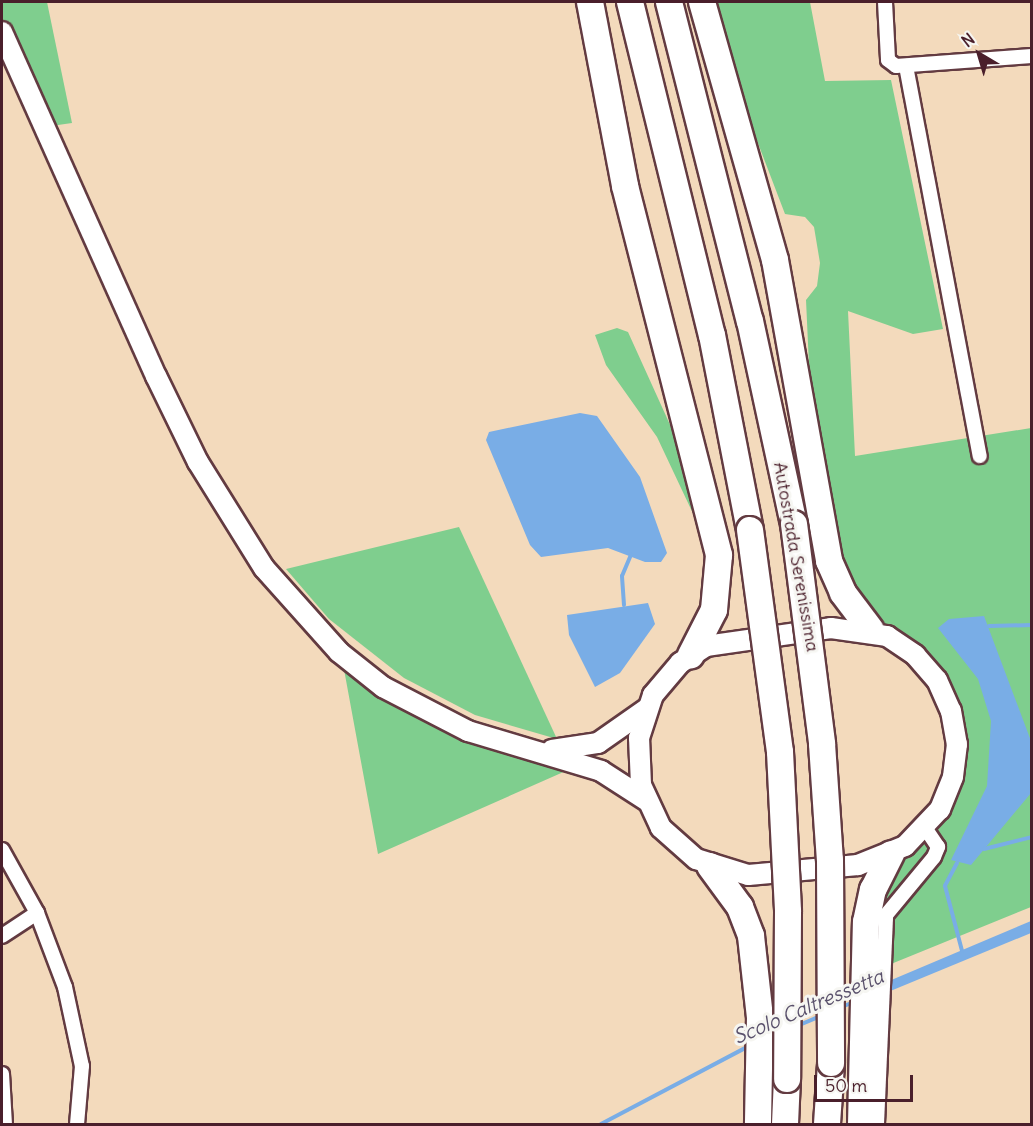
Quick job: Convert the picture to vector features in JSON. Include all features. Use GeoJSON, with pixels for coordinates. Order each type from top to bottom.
{"type":"FeatureCollection","features":[{"type":"Feature","properties":{"kind":"highway"},"geometry":{"type":"LineString","coordinates":[[591,2],[625,186],[716,538],[718,594],[691,655]]}},
{"type":"Feature","properties":{"kind":"highway"},"geometry":{"type":"LineString","coordinates":[[630,2],[712,336],[750,530],[780,752],[788,912],[787,1079],[784,1125]]}},
{"type":"Feature","properties":{"kind":"highway","name":"Autostrada Serenissima"},"geometry":{"type":"LineString","coordinates":[[669,2],[750,321],[794,524],[823,755],[831,1063],[827,1125]]}},
{"type":"Feature","properties":{"kind":"highway"},"geometry":{"type":"LineString","coordinates":[[702,2],[775,260],[829,561],[843,593],[871,630]]}},
{"type":"Feature","properties":{"kind":"highway"},"geometry":{"type":"LineString","coordinates":[[861,1125],[873,1014],[875,962],[867,910],[891,854]]}},
{"type":"Feature","properties":{"kind":"highway"},"geometry":{"type":"LineString","coordinates":[[710,866],[746,920],[760,1017],[758,1125]]}},
{"type":"Feature","properties":{"kind":"main road"},"geometry":{"type":"LineString","coordinates":[[2,32],[177,419],[264,568],[339,652],[383,687],[431,714],[518,748],[600,771],[646,800]]}},
{"type":"Feature","properties":{"kind":"main road"},"geometry":{"type":"LineString","coordinates":[[871,630],[901,644],[927,667],[951,711],[957,744],[953,777],[925,828],[891,854],[842,867],[762,874],[710,866],[671,840],[646,800],[637,754],[648,708],[670,673],[691,655],[742,637],[871,630]]}},
{"type":"Feature","properties":{"kind":"main road"},"geometry":{"type":"LineString","coordinates":[[518,748],[586,747],[648,708]]}},
{"type":"Feature","properties":{"kind":"street"},"geometry":{"type":"LineString","coordinates":[[885,2],[888,60],[906,66],[1032,56]]}},
{"type":"Feature","properties":{"kind":"street"},"geometry":{"type":"LineString","coordinates":[[906,66],[980,456]]}},
{"type":"Feature","properties":{"kind":"street"},"geometry":{"type":"LineString","coordinates":[[875,962],[886,915],[938,847],[925,828]]}},
{"type":"Feature","properties":{"kind":"street"},"geometry":{"type":"LineString","coordinates":[[2,850],[37,913],[77,1033],[82,1066],[77,1125]]}},
{"type":"Feature","properties":{"kind":"street"},"geometry":{"type":"LineString","coordinates":[[2,936],[37,913]]}},
{"type":"Feature","properties":{"kind":"street"},"geometry":{"type":"LineString","coordinates":[[873,1014],[877,1125]]}},
{"type":"Feature","properties":{"kind":"street"},"geometry":{"type":"LineString","coordinates":[[2,1074],[5,1125]]}},
{"type":"Feature","properties":{"kind":"green space"},"geometry":{"type":"Polygon","coordinates":[[[2,2],[47,2],[72,123],[51,126],[2,19],[2,2]]]}},
{"type":"Feature","properties":{"kind":"green space"},"geometry":{"type":"Polygon","coordinates":[[[704,2],[810,2],[825,81],[891,80],[943,329],[913,334],[848,311],[855,456],[1031,428],[1031,907],[864,975],[868,923],[895,862],[934,823],[961,733],[909,640],[876,620],[842,588],[811,409],[806,300],[817,286],[820,263],[814,227],[805,217],[785,214],[704,2]]]}},
{"type":"Feature","properties":{"kind":"green space"},"geometry":{"type":"Polygon","coordinates":[[[617,328],[628,332],[681,449],[697,522],[657,437],[606,365],[595,335],[617,328]]]}},
{"type":"Feature","properties":{"kind":"green space"},"geometry":{"type":"Polygon","coordinates":[[[459,527],[557,739],[475,715],[404,678],[329,619],[286,569],[459,527]]]}},
{"type":"Feature","properties":{"kind":"green space"},"geometry":{"type":"Polygon","coordinates":[[[343,664],[478,743],[568,770],[378,854],[343,664]]]}},
{"type":"Feature","properties":{"kind":"water"},"geometry":{"type":"Polygon","coordinates":[[[580,413],[597,416],[640,477],[667,553],[661,562],[645,562],[608,548],[541,557],[530,545],[486,440],[489,432],[580,413]]]}},
{"type":"Feature","properties":{"kind":"water"},"geometry":{"type":"Polygon","coordinates":[[[648,603],[655,624],[620,673],[595,687],[569,635],[567,615],[648,603]]]}},
{"type":"Feature","properties":{"kind":"water"},"geometry":{"type":"Polygon","coordinates":[[[984,616],[1031,741],[1031,793],[971,865],[951,860],[987,786],[991,721],[978,679],[938,628],[949,619],[984,616]]]}},
{"type":"Feature","properties":{"kind":"water"},"geometry":{"type":"Polygon","coordinates":[[[1031,921],[1031,933],[888,992],[889,981],[1031,921]]]}},
{"type":"Feature","properties":{"kind":"waterway"},"geometry":{"type":"LineString","coordinates":[[624,605],[622,576],[631,555]]}},
{"type":"Feature","properties":{"kind":"waterway"},"geometry":{"type":"LineString","coordinates":[[989,626],[1032,625]]}},
{"type":"Feature","properties":{"kind":"waterway"},"geometry":{"type":"LineString","coordinates":[[984,849],[1032,837]]}},
{"type":"Feature","properties":{"kind":"waterway"},"geometry":{"type":"LineString","coordinates":[[957,863],[945,886],[962,951]]}},
{"type":"Feature","properties":{"kind":"waterway","name":"Scolo Caltressetta"},"geometry":{"type":"LineString","coordinates":[[839,1008],[854,1002]]}},
{"type":"Feature","properties":{"kind":"waterway","name":"Scolo Caltressetta"},"geometry":{"type":"LineString","coordinates":[[797,1026],[821,1016]]}},
{"type":"Feature","properties":{"kind":"waterway","name":"Scolo Caltressetta"},"geometry":{"type":"LineString","coordinates":[[601,1124],[749,1046]]}}]}
